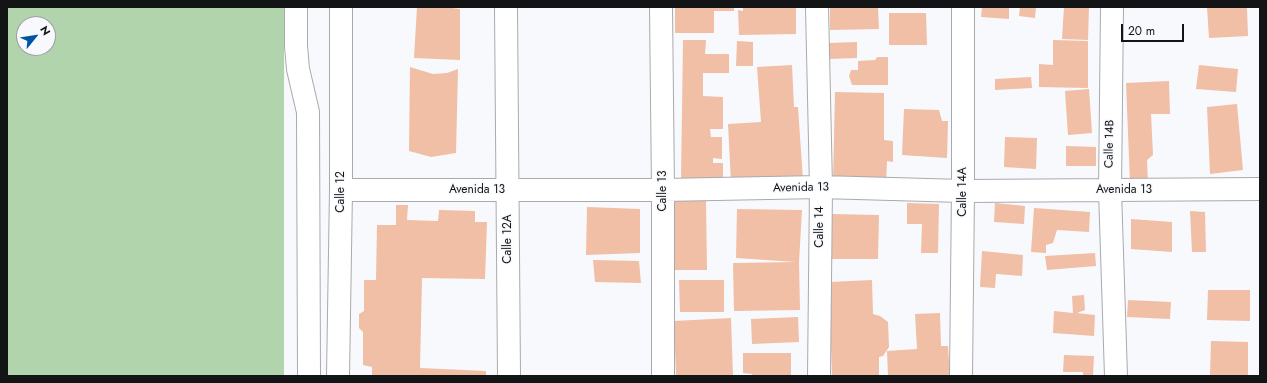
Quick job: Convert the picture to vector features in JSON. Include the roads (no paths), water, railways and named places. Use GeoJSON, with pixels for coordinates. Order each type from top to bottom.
{"type":"FeatureCollection","features":[{"type":"Feature","properties":{"kind":"street"},"geometry":{"type":"LineString","coordinates":[[296,7],[296,46],[298,69],[308,112],[309,376]]}},
{"type":"Feature","properties":{"kind":"street","name":"Calle 12"},"geometry":{"type":"LineString","coordinates":[[338,376],[341,190],[341,7]]}},
{"type":"Feature","properties":{"kind":"street","name":"Calle 12A"},"geometry":{"type":"LineString","coordinates":[[506,7],[509,376]]}},
{"type":"Feature","properties":{"kind":"street","name":"Calle 13"},"geometry":{"type":"LineString","coordinates":[[661,7],[663,376]]}},
{"type":"Feature","properties":{"kind":"street","name":"Calle 14"},"geometry":{"type":"LineString","coordinates":[[817,7],[821,187],[819,376]]}},
{"type":"Feature","properties":{"kind":"street","name":"Calle 14A"},"geometry":{"type":"LineString","coordinates":[[961,376],[963,7]]}},
{"type":"Feature","properties":{"kind":"street","name":"Calle 14B"},"geometry":{"type":"LineString","coordinates":[[1112,7],[1110,191],[1116,376]]}},
{"type":"Feature","properties":{"kind":"street","name":"Avenida 13"},"geometry":{"type":"LineString","coordinates":[[341,190],[663,190],[821,187],[963,191],[1260,189]]}}]}
